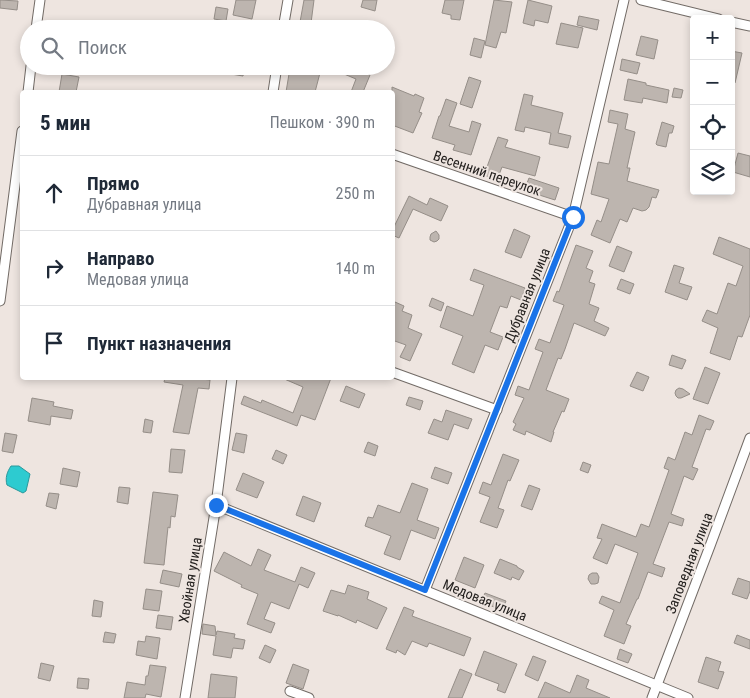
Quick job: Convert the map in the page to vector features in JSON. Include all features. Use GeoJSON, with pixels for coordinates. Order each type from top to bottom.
{"type":"FeatureCollection","features":[{"type":"Feature","properties":{"kind":"street"},"geometry":{"type":"LineString","coordinates":[[37,20],[40,0]]}},
{"type":"Feature","properties":{"kind":"street"},"geometry":{"type":"LineString","coordinates":[[285,20],[288,0]]}},
{"type":"Feature","properties":{"kind":"street","name":"Дубравная улица"},"geometry":{"type":"LineString","coordinates":[[425,590],[573,217],[624,0]]}},
{"type":"Feature","properties":{"kind":"street"},"geometry":{"type":"LineString","coordinates":[[641,0],[703,15]]}},
{"type":"Feature","properties":{"kind":"street"},"geometry":{"type":"LineString","coordinates":[[735,23],[750,26]]}},
{"type":"Feature","properties":{"kind":"street"},"geometry":{"type":"LineString","coordinates":[[28,90],[30,75]]}},
{"type":"Feature","properties":{"kind":"street"},"geometry":{"type":"LineString","coordinates":[[273,90],[276,75]]}},
{"type":"Feature","properties":{"kind":"street"},"geometry":{"type":"LineString","coordinates":[[0,301],[3,246],[20,143]]}},
{"type":"Feature","properties":{"kind":"street","name":"Весенний переулок"},"geometry":{"type":"LineString","coordinates":[[395,155],[573,217]]}},
{"type":"Feature","properties":{"kind":"street"},"geometry":{"type":"LineString","coordinates":[[395,373],[496,410]]}},
{"type":"Feature","properties":{"kind":"street","name":"Хвойная улица"},"geometry":{"type":"LineString","coordinates":[[185,698],[216,505],[232,380]]}},
{"type":"Feature","properties":{"kind":"street","name":"Заповедная улица"},"geometry":{"type":"LineString","coordinates":[[652,698],[750,438]]}},
{"type":"Feature","properties":{"kind":"street","name":"Медовая улица"},"geometry":{"type":"LineString","coordinates":[[216,505],[688,698]]}},
{"type":"Feature","properties":{"kind":"street"},"geometry":{"type":"LineString","coordinates":[[290,691],[309,698]]}},
{"type":"Feature","properties":{"kind":"water"},"geometry":{"type":"Polygon","coordinates":[[[11,466],[19,466],[30,474],[26,491],[23,493],[7,485],[7,475],[11,466]]]}},
{"type":"Feature","properties":{"kind":"building"},"geometry":{"type":"Polygon","coordinates":[[[0,0],[18,1],[17,10],[0,8],[0,0]]]}},
{"type":"Feature","properties":{"kind":"building"},"geometry":{"type":"Polygon","coordinates":[[[236,0],[256,0],[252,19],[233,15],[236,0]]]}},
{"type":"Feature","properties":{"kind":"building"},"geometry":{"type":"Polygon","coordinates":[[[304,0],[314,0],[311,20],[300,20],[304,0]]]}},
{"type":"Feature","properties":{"kind":"building"},"geometry":{"type":"Polygon","coordinates":[[[363,0],[377,0],[375,11],[361,7],[363,0]]]}},
{"type":"Feature","properties":{"kind":"building"},"geometry":{"type":"Polygon","coordinates":[[[445,0],[464,0],[460,20],[451,19],[451,15],[442,13],[445,0]]]}},
{"type":"Feature","properties":{"kind":"building"},"geometry":{"type":"Polygon","coordinates":[[[494,0],[512,2],[506,33],[501,32],[496,48],[485,45],[494,0]]]}},
{"type":"Feature","properties":{"kind":"building"},"geometry":{"type":"Polygon","coordinates":[[[528,0],[552,6],[548,23],[535,20],[534,26],[523,23],[528,0]]]}},
{"type":"Feature","properties":{"kind":"building"},"geometry":{"type":"Polygon","coordinates":[[[216,7],[228,9],[226,20],[214,19],[216,7]]]}},
{"type":"Feature","properties":{"kind":"building"},"geometry":{"type":"Polygon","coordinates":[[[579,16],[599,20],[597,30],[577,25],[579,16]]]}},
{"type":"Feature","properties":{"kind":"building"},"geometry":{"type":"Polygon","coordinates":[[[561,23],[583,28],[578,48],[556,44],[561,23]]]}},
{"type":"Feature","properties":{"kind":"building"},"geometry":{"type":"Polygon","coordinates":[[[641,36],[658,40],[654,59],[636,55],[641,36]]]}},
{"type":"Feature","properties":{"kind":"building"},"geometry":{"type":"Polygon","coordinates":[[[474,38],[485,41],[481,58],[470,55],[474,38]]]}},
{"type":"Feature","properties":{"kind":"building"},"geometry":{"type":"Polygon","coordinates":[[[735,52],[742,53],[735,83],[735,52]]]}},
{"type":"Feature","properties":{"kind":"building"},"geometry":{"type":"Polygon","coordinates":[[[622,59],[640,63],[637,74],[620,70],[622,59]]]}},
{"type":"Feature","properties":{"kind":"building"},"geometry":{"type":"Polygon","coordinates":[[[62,75],[79,77],[76,90],[59,90],[62,75]]]}},
{"type":"Feature","properties":{"kind":"building"},"geometry":{"type":"Polygon","coordinates":[[[289,75],[319,75],[316,90],[286,90],[289,75]]]}},
{"type":"Feature","properties":{"kind":"building"},"geometry":{"type":"Polygon","coordinates":[[[346,75],[370,75],[364,90],[352,90],[356,79],[346,75]]]}},
{"type":"Feature","properties":{"kind":"building"},"geometry":{"type":"Polygon","coordinates":[[[469,77],[481,81],[472,108],[460,104],[469,77]]]}},
{"type":"Feature","properties":{"kind":"building"},"geometry":{"type":"Polygon","coordinates":[[[628,79],[669,90],[667,103],[643,98],[642,103],[624,100],[628,79]]]}},
{"type":"Feature","properties":{"kind":"building"},"geometry":{"type":"Polygon","coordinates":[[[392,87],[424,98],[419,112],[422,113],[413,133],[395,126],[395,90],[392,90],[392,87]]]}},
{"type":"Feature","properties":{"kind":"building"},"geometry":{"type":"Polygon","coordinates":[[[674,88],[683,90],[681,98],[672,97],[674,88]]]}},
{"type":"Feature","properties":{"kind":"building"},"geometry":{"type":"Polygon","coordinates":[[[524,94],[533,96],[531,105],[563,113],[558,133],[571,136],[568,148],[549,144],[551,133],[525,127],[524,132],[515,130],[524,94]]]}},
{"type":"Feature","properties":{"kind":"building"},"geometry":{"type":"Polygon","coordinates":[[[446,99],[457,103],[449,126],[469,132],[472,121],[481,124],[471,155],[453,150],[455,145],[432,138],[446,99]]]}},
{"type":"Feature","properties":{"kind":"building"},"geometry":{"type":"Polygon","coordinates":[[[610,110],[628,114],[625,129],[635,132],[627,168],[630,168],[627,181],[659,190],[656,198],[652,197],[646,210],[642,211],[633,208],[627,222],[620,219],[610,243],[591,235],[597,220],[601,222],[609,199],[591,194],[598,162],[609,164],[618,124],[608,122],[610,110]]]}},
{"type":"Feature","properties":{"kind":"building"},"geometry":{"type":"Polygon","coordinates":[[[662,122],[674,126],[672,133],[669,133],[666,147],[656,144],[662,122]]]}},
{"type":"Feature","properties":{"kind":"building"},"geometry":{"type":"Polygon","coordinates":[[[498,137],[508,140],[505,147],[540,157],[535,176],[502,167],[497,180],[484,175],[498,137]]]}},
{"type":"Feature","properties":{"kind":"building"},"geometry":{"type":"Polygon","coordinates":[[[738,153],[750,156],[750,177],[735,173],[738,153]]]}},
{"type":"Feature","properties":{"kind":"building"},"geometry":{"type":"Polygon","coordinates":[[[529,178],[559,188],[555,200],[524,191],[529,178]]]}},
{"type":"Feature","properties":{"kind":"building"},"geometry":{"type":"Polygon","coordinates":[[[409,196],[427,205],[430,198],[448,206],[441,221],[413,209],[399,238],[395,236],[395,225],[409,196]]]}},
{"type":"Feature","properties":{"kind":"building"},"geometry":{"type":"Polygon","coordinates":[[[514,229],[530,236],[521,258],[505,252],[514,229]]]}},
{"type":"Feature","properties":{"kind":"building"},"geometry":{"type":"Polygon","coordinates":[[[436,231],[439,239],[434,242],[430,240],[430,237],[436,231]]]}},
{"type":"Feature","properties":{"kind":"building"},"geometry":{"type":"Polygon","coordinates":[[[719,237],[750,249],[750,315],[742,337],[738,336],[730,360],[710,353],[718,328],[702,321],[707,310],[717,314],[728,283],[736,286],[743,266],[713,254],[719,237]]]}},
{"type":"Feature","properties":{"kind":"building"},"geometry":{"type":"Polygon","coordinates":[[[576,245],[593,251],[586,268],[593,271],[589,282],[595,284],[589,304],[599,308],[594,321],[609,328],[605,336],[574,323],[561,359],[558,358],[546,390],[569,399],[553,432],[551,442],[526,431],[525,435],[513,430],[516,424],[513,422],[524,398],[515,395],[518,386],[529,390],[543,352],[535,349],[539,339],[550,343],[564,305],[553,301],[557,291],[559,292],[576,245]]]}},
{"type":"Feature","properties":{"kind":"building"},"geometry":{"type":"Polygon","coordinates":[[[617,246],[632,252],[624,272],[609,266],[617,246]]]}},
{"type":"Feature","properties":{"kind":"building"},"geometry":{"type":"Polygon","coordinates":[[[674,265],[684,268],[679,283],[692,287],[687,300],[665,292],[674,265]]]}},
{"type":"Feature","properties":{"kind":"building"},"geometry":{"type":"Polygon","coordinates":[[[474,269],[525,288],[521,300],[511,296],[507,308],[500,306],[490,332],[503,337],[498,350],[485,345],[474,373],[452,364],[463,336],[440,327],[447,306],[473,316],[484,285],[470,280],[474,269]]]}},
{"type":"Feature","properties":{"kind":"building"},"geometry":{"type":"Polygon","coordinates":[[[621,279],[634,284],[630,294],[617,289],[621,279]]]}},
{"type":"Feature","properties":{"kind":"building"},"geometry":{"type":"Polygon","coordinates":[[[432,298],[444,303],[441,311],[429,306],[432,298]]]}},
{"type":"Feature","properties":{"kind":"building"},"geometry":{"type":"Polygon","coordinates":[[[395,302],[404,306],[402,311],[412,315],[408,328],[422,334],[410,361],[400,357],[406,345],[395,341],[395,302]]]}},
{"type":"Feature","properties":{"kind":"building"},"geometry":{"type":"Polygon","coordinates":[[[672,355],[686,360],[682,369],[669,365],[672,355]]]}},
{"type":"Feature","properties":{"kind":"building"},"geometry":{"type":"Polygon","coordinates":[[[705,367],[720,373],[708,404],[693,399],[705,367]]]}},
{"type":"Feature","properties":{"kind":"building"},"geometry":{"type":"Polygon","coordinates":[[[637,372],[649,377],[643,391],[630,386],[637,372]]]}},
{"type":"Feature","properties":{"kind":"building"},"geometry":{"type":"Polygon","coordinates":[[[164,380],[210,380],[209,389],[198,388],[189,434],[173,432],[183,385],[164,382],[164,380]]]}},
{"type":"Feature","properties":{"kind":"building"},"geometry":{"type":"Polygon","coordinates":[[[287,380],[330,380],[315,420],[301,415],[297,426],[241,404],[244,396],[261,403],[262,400],[293,413],[303,387],[287,380]]]}},
{"type":"Feature","properties":{"kind":"building"},"geometry":{"type":"Polygon","coordinates":[[[346,386],[365,394],[359,408],[340,401],[346,386]]]}},
{"type":"Feature","properties":{"kind":"building"},"geometry":{"type":"Polygon","coordinates":[[[679,388],[690,394],[678,398],[675,393],[679,388]]]}},
{"type":"Feature","properties":{"kind":"building"},"geometry":{"type":"Polygon","coordinates":[[[409,397],[423,401],[420,410],[406,405],[409,397]]]}},
{"type":"Feature","properties":{"kind":"building"},"geometry":{"type":"Polygon","coordinates":[[[32,398],[54,402],[53,406],[73,410],[71,419],[51,416],[50,425],[28,421],[32,398]]]}},
{"type":"Feature","properties":{"kind":"building"},"geometry":{"type":"Polygon","coordinates":[[[446,410],[472,419],[468,429],[454,424],[448,440],[428,433],[434,419],[442,422],[446,410]]]}},
{"type":"Feature","properties":{"kind":"building"},"geometry":{"type":"Polygon","coordinates":[[[699,415],[714,421],[710,430],[706,429],[692,467],[698,469],[693,480],[684,476],[671,514],[684,519],[682,526],[669,522],[653,564],[665,568],[662,577],[648,572],[626,624],[631,626],[624,644],[604,636],[614,610],[599,603],[602,596],[620,603],[638,553],[615,544],[607,564],[593,558],[602,539],[597,538],[602,524],[636,537],[641,524],[649,527],[669,470],[664,468],[668,457],[675,460],[685,432],[692,435],[699,415]]]}},
{"type":"Feature","properties":{"kind":"building"},"geometry":{"type":"Polygon","coordinates":[[[145,419],[153,421],[151,433],[143,432],[145,419]]]}},
{"type":"Feature","properties":{"kind":"building"},"geometry":{"type":"Polygon","coordinates":[[[5,433],[17,435],[13,453],[2,451],[5,433]]]}},
{"type":"Feature","properties":{"kind":"building"},"geometry":{"type":"Polygon","coordinates":[[[236,433],[247,435],[244,453],[232,450],[236,433]]]}},
{"type":"Feature","properties":{"kind":"building"},"geometry":{"type":"Polygon","coordinates":[[[368,442],[378,446],[375,456],[364,452],[368,442]]]}},
{"type":"Feature","properties":{"kind":"building"},"geometry":{"type":"Polygon","coordinates":[[[171,449],[185,450],[182,473],[169,472],[171,449]]]}},
{"type":"Feature","properties":{"kind":"building"},"geometry":{"type":"Polygon","coordinates":[[[276,450],[287,455],[283,464],[272,459],[276,450]]]}},
{"type":"Feature","properties":{"kind":"building"},"geometry":{"type":"Polygon","coordinates":[[[503,454],[519,460],[510,481],[508,480],[498,508],[504,510],[497,528],[480,522],[490,497],[479,493],[483,482],[491,485],[503,454]]]}},
{"type":"Feature","properties":{"kind":"building"},"geometry":{"type":"Polygon","coordinates":[[[583,462],[591,465],[588,473],[580,470],[583,462]]]}},
{"type":"Feature","properties":{"kind":"building"},"geometry":{"type":"Polygon","coordinates":[[[435,467],[452,473],[448,484],[431,478],[435,467]]]}},
{"type":"Feature","properties":{"kind":"building"},"geometry":{"type":"Polygon","coordinates":[[[63,468],[80,472],[77,487],[60,484],[63,468]]]}},
{"type":"Feature","properties":{"kind":"building"},"geometry":{"type":"Polygon","coordinates":[[[243,473],[264,482],[257,498],[236,490],[243,473]]]}},
{"type":"Feature","properties":{"kind":"building"},"geometry":{"type":"Polygon","coordinates":[[[412,483],[428,489],[417,520],[439,528],[435,539],[411,530],[400,560],[384,554],[391,536],[365,526],[368,517],[373,518],[378,505],[400,513],[412,483]]]}},
{"type":"Feature","properties":{"kind":"building"},"geometry":{"type":"Polygon","coordinates":[[[529,485],[540,489],[532,510],[521,506],[529,485]]]}},
{"type":"Feature","properties":{"kind":"building"},"geometry":{"type":"Polygon","coordinates":[[[119,487],[130,488],[128,504],[117,502],[119,487]]]}},
{"type":"Feature","properties":{"kind":"building"},"geometry":{"type":"Polygon","coordinates":[[[153,492],[178,495],[175,517],[171,516],[170,528],[168,527],[164,565],[144,563],[153,492]]]}},
{"type":"Feature","properties":{"kind":"building"},"geometry":{"type":"Polygon","coordinates":[[[49,493],[59,494],[56,509],[46,506],[49,493]]]}},
{"type":"Feature","properties":{"kind":"building"},"geometry":{"type":"Polygon","coordinates":[[[303,496],[321,503],[314,522],[296,515],[303,496]]]}},
{"type":"Feature","properties":{"kind":"building"},"geometry":{"type":"Polygon","coordinates":[[[258,549],[271,555],[264,570],[295,582],[301,567],[315,573],[308,588],[299,584],[289,609],[271,602],[264,619],[275,623],[271,633],[247,624],[258,594],[241,587],[242,585],[214,571],[224,552],[251,566],[258,549]]]}},
{"type":"Feature","properties":{"kind":"building"},"geometry":{"type":"Polygon","coordinates":[[[464,557],[484,565],[475,588],[455,580],[464,557]]]}},
{"type":"Feature","properties":{"kind":"building"},"geometry":{"type":"Polygon","coordinates":[[[500,559],[524,571],[519,580],[512,577],[511,580],[494,573],[500,559]]]}},
{"type":"Feature","properties":{"kind":"building"},"geometry":{"type":"Polygon","coordinates":[[[163,570],[182,574],[179,587],[160,583],[163,570]]]}},
{"type":"Feature","properties":{"kind":"building"},"geometry":{"type":"Polygon","coordinates":[[[592,573],[597,573],[599,577],[598,583],[591,584],[588,579],[592,573]]]}},
{"type":"Feature","properties":{"kind":"building"},"geometry":{"type":"Polygon","coordinates":[[[738,578],[750,582],[750,591],[747,599],[732,594],[738,578]]]}},
{"type":"Feature","properties":{"kind":"building"},"geometry":{"type":"Polygon","coordinates":[[[348,585],[369,592],[367,599],[387,608],[377,629],[357,620],[356,623],[323,611],[331,590],[345,594],[348,585]]]}},
{"type":"Feature","properties":{"kind":"building"},"geometry":{"type":"Polygon","coordinates":[[[146,589],[162,591],[159,611],[143,609],[146,589]]]}},
{"type":"Feature","properties":{"kind":"building"},"geometry":{"type":"Polygon","coordinates":[[[485,593],[506,601],[502,610],[481,602],[485,593]]]}},
{"type":"Feature","properties":{"kind":"building"},"geometry":{"type":"Polygon","coordinates":[[[94,600],[103,602],[101,617],[92,616],[94,600]]]}},
{"type":"Feature","properties":{"kind":"building"},"geometry":{"type":"Polygon","coordinates":[[[404,607],[414,611],[412,616],[471,638],[464,656],[429,643],[427,647],[412,641],[405,655],[397,650],[396,653],[386,649],[404,607]]]}},
{"type":"Feature","properties":{"kind":"building"},"geometry":{"type":"Polygon","coordinates":[[[158,615],[173,617],[171,630],[156,628],[158,615]]]}},
{"type":"Feature","properties":{"kind":"building"},"geometry":{"type":"Polygon","coordinates":[[[203,624],[215,626],[216,635],[217,631],[235,634],[234,638],[245,640],[243,649],[233,648],[231,658],[213,655],[216,636],[202,634],[203,624]]]}},
{"type":"Feature","properties":{"kind":"building"},"geometry":{"type":"Polygon","coordinates":[[[105,632],[116,634],[114,643],[103,642],[105,632]]]}},
{"type":"Feature","properties":{"kind":"building"},"geometry":{"type":"Polygon","coordinates":[[[737,635],[750,640],[750,649],[734,643],[737,635]]]}},
{"type":"Feature","properties":{"kind":"building"},"geometry":{"type":"Polygon","coordinates":[[[146,636],[160,638],[157,659],[136,655],[138,641],[145,642],[146,636]]]}},
{"type":"Feature","properties":{"kind":"building"},"geometry":{"type":"Polygon","coordinates":[[[265,645],[276,650],[270,663],[259,658],[265,645]]]}},
{"type":"Feature","properties":{"kind":"building"},"geometry":{"type":"Polygon","coordinates":[[[620,649],[632,654],[628,663],[617,659],[620,649]]]}},
{"type":"Feature","properties":{"kind":"building"},"geometry":{"type":"Polygon","coordinates":[[[484,651],[517,664],[505,693],[497,690],[499,684],[475,675],[484,651]]]}},
{"type":"Feature","properties":{"kind":"building"},"geometry":{"type":"Polygon","coordinates":[[[533,656],[546,661],[538,681],[525,675],[533,656]]]}},
{"type":"Feature","properties":{"kind":"building"},"geometry":{"type":"Polygon","coordinates":[[[706,657],[721,662],[718,671],[724,672],[718,689],[698,682],[706,657]]]}},
{"type":"Feature","properties":{"kind":"building"},"geometry":{"type":"Polygon","coordinates":[[[41,663],[54,666],[50,681],[38,678],[41,663]]]}},
{"type":"Feature","properties":{"kind":"building"},"geometry":{"type":"Polygon","coordinates":[[[293,664],[309,670],[303,689],[286,683],[293,664]]]}},
{"type":"Feature","properties":{"kind":"building"},"geometry":{"type":"Polygon","coordinates":[[[150,665],[166,667],[161,697],[146,694],[145,698],[124,698],[127,682],[145,685],[150,665]]]}},
{"type":"Feature","properties":{"kind":"building"},"geometry":{"type":"Polygon","coordinates":[[[460,669],[472,674],[462,698],[448,698],[460,669]]]}},
{"type":"Feature","properties":{"kind":"building"},"geometry":{"type":"Polygon","coordinates":[[[211,674],[237,677],[235,698],[208,698],[211,674]]]}},
{"type":"Feature","properties":{"kind":"building"},"geometry":{"type":"Polygon","coordinates":[[[577,675],[589,680],[586,688],[610,698],[538,698],[545,682],[570,693],[577,675]]]}},
{"type":"Feature","properties":{"kind":"building"},"geometry":{"type":"Polygon","coordinates":[[[78,678],[89,679],[88,689],[77,688],[78,678]]]}},
{"type":"Feature","properties":{"kind":"route"},"geometry":{"type":"LineString","coordinates":[[216,505],[425,590],[573,217]]}}]}
